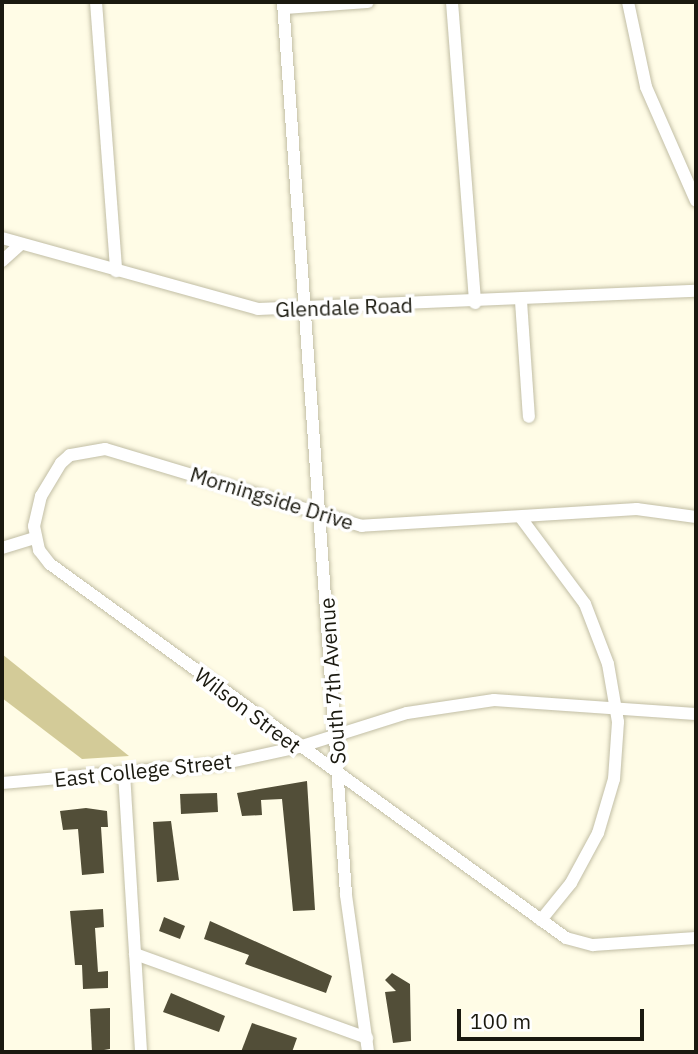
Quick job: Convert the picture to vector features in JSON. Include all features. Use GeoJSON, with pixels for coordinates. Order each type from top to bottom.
{"type":"FeatureCollection","features":[{"type":"Feature","properties":{"kind":"street"},"geometry":{"type":"LineString","coordinates":[[96,2],[116,271]]}},
{"type":"Feature","properties":{"kind":"street"},"geometry":{"type":"LineString","coordinates":[[283,5],[368,2]]}},
{"type":"Feature","properties":{"kind":"street"},"geometry":{"type":"LineString","coordinates":[[452,2],[475,303]]}},
{"type":"Feature","properties":{"kind":"street"},"geometry":{"type":"LineString","coordinates":[[628,2],[646,87],[696,201]]}},
{"type":"Feature","properties":{"kind":"street","name":"South 7th Avenue"},"geometry":{"type":"LineString","coordinates":[[283,5],[346,895],[368,1052]]}},
{"type":"Feature","properties":{"kind":"street","name":"Glendale Road"},"geometry":{"type":"LineString","coordinates":[[2,238],[234,305],[304,309],[696,291]]}},
{"type":"Feature","properties":{"kind":"street"},"geometry":{"type":"LineString","coordinates":[[2,261],[22,244]]}},
{"type":"Feature","properties":{"kind":"street"},"geometry":{"type":"LineString","coordinates":[[521,301],[529,417]]}},
{"type":"Feature","properties":{"kind":"street","name":"Morningside Drive"},"geometry":{"type":"LineString","coordinates":[[35,538],[36,515],[49,479],[70,455],[86,450],[147,457],[320,514],[386,528],[637,509],[696,517]]}},
{"type":"Feature","properties":{"kind":"street"},"geometry":{"type":"LineString","coordinates":[[521,518],[585,604],[608,664],[617,706],[614,779],[598,833],[571,883],[541,920]]}},
{"type":"Feature","properties":{"kind":"street"},"geometry":{"type":"LineString","coordinates":[[2,548],[35,538]]}},
{"type":"Feature","properties":{"kind":"street","name":"Wilson Street"},"geometry":{"type":"LineString","coordinates":[[35,538],[50,564],[566,938],[593,946],[696,938]]}},
{"type":"Feature","properties":{"kind":"street","name":"East College Street"},"geometry":{"type":"LineString","coordinates":[[2,783],[210,766],[299,747],[407,713],[494,700],[617,706],[696,714]]}},
{"type":"Feature","properties":{"kind":"street"},"geometry":{"type":"LineString","coordinates":[[124,773],[141,1052]]}},
{"type":"Feature","properties":{"kind":"street"},"geometry":{"type":"LineString","coordinates":[[135,954],[367,1038]]}},
{"type":"Feature","properties":{"kind":"shaded area"},"geometry":{"type":"Polygon","coordinates":[[[2,654],[129,756],[82,759],[2,698],[2,654]]]}},
{"type":"Feature","properties":{"kind":"building"},"geometry":{"type":"Polygon","coordinates":[[[307,781],[315,910],[293,911],[282,799],[261,800],[262,815],[242,816],[237,793],[307,781]]]}},
{"type":"Feature","properties":{"kind":"building"},"geometry":{"type":"Polygon","coordinates":[[[217,793],[218,812],[181,814],[180,794],[217,793]]]}},
{"type":"Feature","properties":{"kind":"building"},"geometry":{"type":"Polygon","coordinates":[[[86,808],[107,811],[108,827],[101,827],[104,873],[82,875],[78,829],[63,830],[60,811],[86,808]]]}},
{"type":"Feature","properties":{"kind":"building"},"geometry":{"type":"Polygon","coordinates":[[[171,821],[179,880],[157,882],[153,822],[171,821]]]}},
{"type":"Feature","properties":{"kind":"building"},"geometry":{"type":"Polygon","coordinates":[[[103,909],[104,927],[95,928],[98,972],[108,971],[108,988],[83,989],[82,965],[75,965],[70,911],[103,909]]]}},
{"type":"Feature","properties":{"kind":"building"},"geometry":{"type":"Polygon","coordinates":[[[164,917],[185,926],[180,939],[159,931],[164,917]]]}},
{"type":"Feature","properties":{"kind":"building"},"geometry":{"type":"Polygon","coordinates":[[[210,921],[332,976],[326,993],[245,964],[249,955],[204,939],[210,921]]]}},
{"type":"Feature","properties":{"kind":"building"},"geometry":{"type":"Polygon","coordinates":[[[392,973],[410,984],[411,1041],[393,1043],[385,992],[396,991],[385,980],[392,973]]]}},
{"type":"Feature","properties":{"kind":"building"},"geometry":{"type":"Polygon","coordinates":[[[171,993],[225,1016],[219,1032],[163,1012],[171,993]]]}},
{"type":"Feature","properties":{"kind":"building"},"geometry":{"type":"Polygon","coordinates":[[[110,1008],[110,1049],[92,1052],[90,1009],[110,1008]]]}},
{"type":"Feature","properties":{"kind":"building"},"geometry":{"type":"Polygon","coordinates":[[[252,1023],[297,1038],[292,1052],[241,1052],[252,1023]]]}}]}
